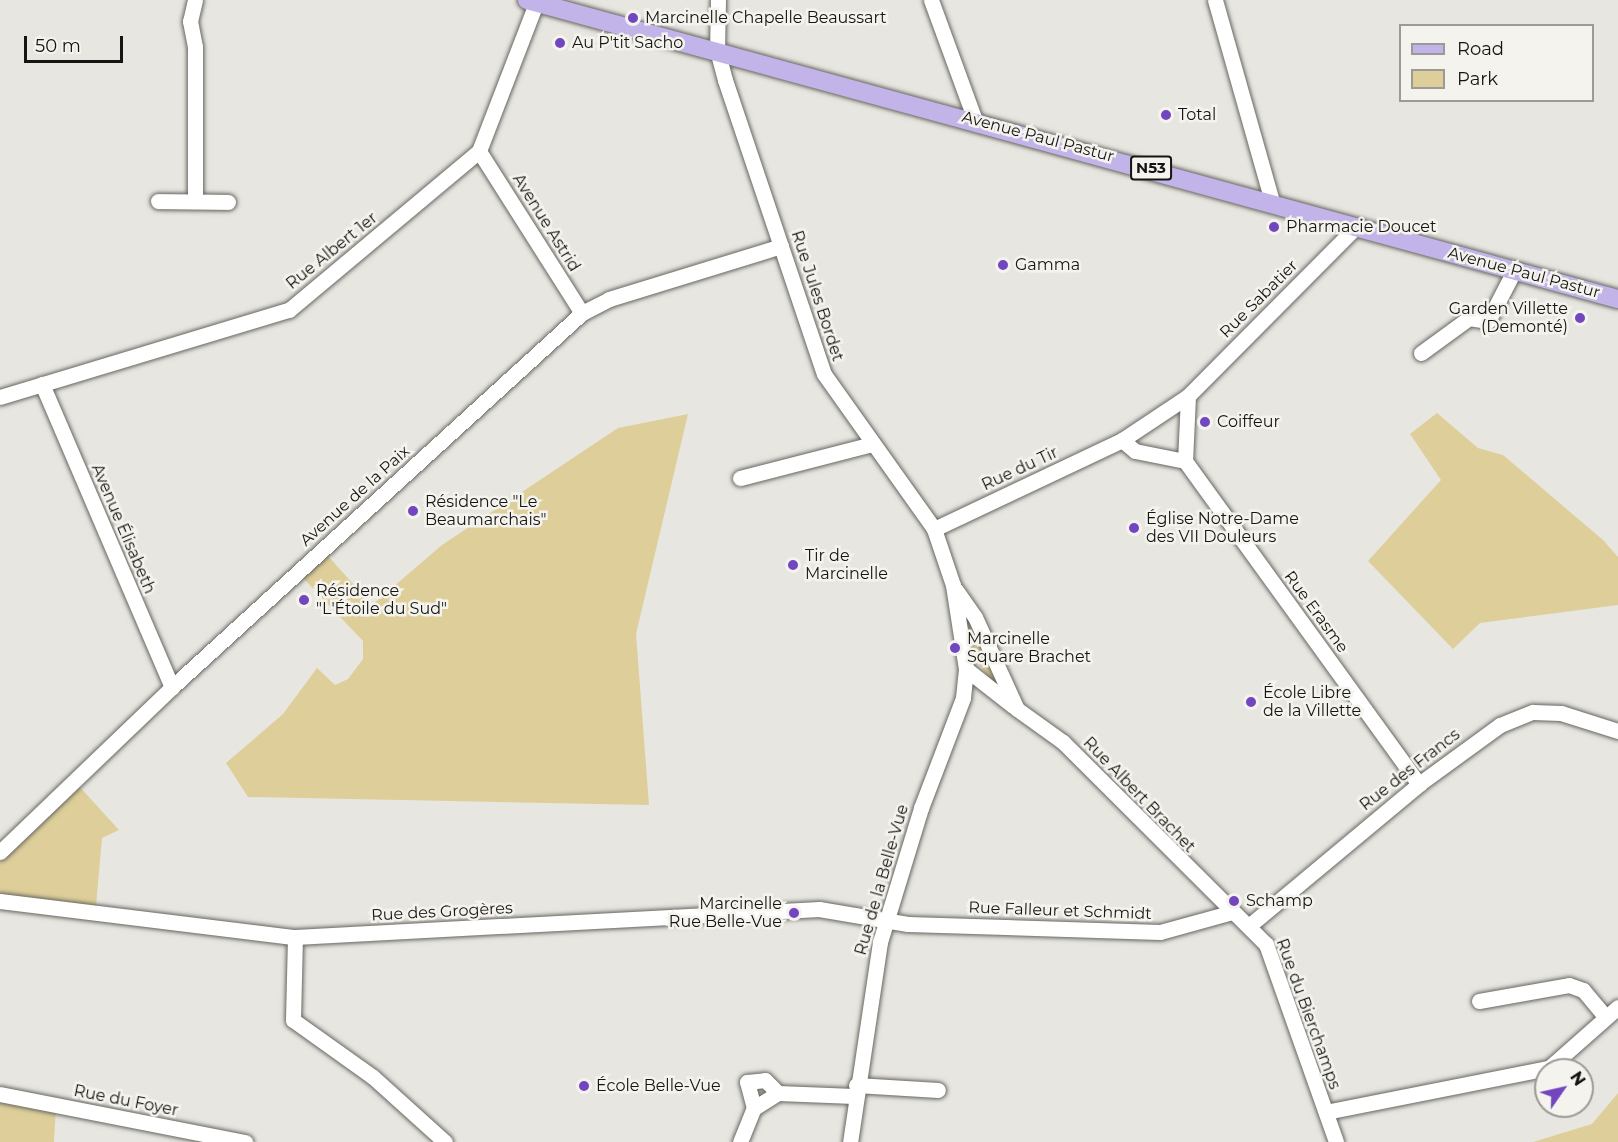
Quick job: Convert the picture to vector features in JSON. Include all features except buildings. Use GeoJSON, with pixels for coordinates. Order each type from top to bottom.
{"type":"FeatureCollection","features":[{"type":"Feature","properties":{"kind":"main road","name":"Avenue Paul Pastur"},"geometry":{"type":"LineString","coordinates":[[531,1],[975,120],[1272,202],[1355,228],[1618,299]]}},
{"type":"Feature","properties":{"kind":"street"},"geometry":{"type":"LineString","coordinates":[[195,0],[190,21],[195,47],[195,199]]}},
{"type":"Feature","properties":{"kind":"street","name":"Rue Jules Bordet"},"geometry":{"type":"LineString","coordinates":[[718,0],[717,50],[824,374],[934,529]]}},
{"type":"Feature","properties":{"kind":"street"},"geometry":{"type":"LineString","coordinates":[[931,0],[975,120]]}},
{"type":"Feature","properties":{"kind":"street"},"geometry":{"type":"LineString","coordinates":[[1215,0],[1272,202]]}},
{"type":"Feature","properties":{"kind":"street","name":"Rue Albert 1er"},"geometry":{"type":"LineString","coordinates":[[0,397],[289,310],[479,151],[531,1]]}},
{"type":"Feature","properties":{"kind":"street","name":"Avenue Astrid"},"geometry":{"type":"LineString","coordinates":[[479,151],[582,313]]}},
{"type":"Feature","properties":{"kind":"street"},"geometry":{"type":"LineString","coordinates":[[158,201],[195,199],[228,202]]}},
{"type":"Feature","properties":{"kind":"street","name":"Rue Sabatier"},"geometry":{"type":"LineString","coordinates":[[1122,440],[1188,396],[1355,228]]}},
{"type":"Feature","properties":{"kind":"street","name":"Avenue de la Paix"},"geometry":{"type":"LineString","coordinates":[[0,852],[172,687],[582,313],[609,299],[781,246]]}},
{"type":"Feature","properties":{"kind":"street"},"geometry":{"type":"LineString","coordinates":[[1421,353],[1469,318],[1488,321],[1514,271]]}},
{"type":"Feature","properties":{"kind":"street","name":"Avenue Élisabeth"},"geometry":{"type":"LineString","coordinates":[[42,384],[172,687]]}},
{"type":"Feature","properties":{"kind":"street"},"geometry":{"type":"LineString","coordinates":[[1122,440],[1135,451],[1185,461],[1188,396]]}},
{"type":"Feature","properties":{"kind":"street","name":"Rue du Tir"},"geometry":{"type":"LineString","coordinates":[[934,529],[1122,440]]}},
{"type":"Feature","properties":{"kind":"street"},"geometry":{"type":"LineString","coordinates":[[740,478],[872,444]]}},
{"type":"Feature","properties":{"kind":"street","name":"Rue Erasme"},"geometry":{"type":"LineString","coordinates":[[1185,461],[1419,784]]}},
{"type":"Feature","properties":{"kind":"street","name":"Rue Albert Brachet"},"geometry":{"type":"LineString","coordinates":[[934,529],[953,585],[966,669],[1063,742],[1228,913]]}},
{"type":"Feature","properties":{"kind":"street","name":"Rue Albert Brachet"},"geometry":{"type":"LineString","coordinates":[[953,585],[975,617],[1017,709]]}},
{"type":"Feature","properties":{"kind":"street","name":"Rue de la Belle-Vue"},"geometry":{"type":"LineString","coordinates":[[850,1142],[855,1090],[887,920],[963,698],[966,669]]}},
{"type":"Feature","properties":{"kind":"street","name":"Rue des Francs"},"geometry":{"type":"LineString","coordinates":[[1250,926],[1419,784],[1500,726],[1533,712],[1561,713],[1618,731]]}},
{"type":"Feature","properties":{"kind":"street","name":"Rue des Grogères"},"geometry":{"type":"LineString","coordinates":[[0,901],[295,937],[819,909],[887,920]]}},
{"type":"Feature","properties":{"kind":"street","name":"Rue Falleur et Schmidt"},"geometry":{"type":"LineString","coordinates":[[887,920],[1160,932],[1228,913]]}},
{"type":"Feature","properties":{"kind":"street","name":"Rue du Bierchamps"},"geometry":{"type":"LineString","coordinates":[[1228,913],[1250,926],[1266,944],[1336,1142]]}},
{"type":"Feature","properties":{"kind":"street"},"geometry":{"type":"LineString","coordinates":[[295,937],[293,1020],[374,1077],[438,1139]]}},
{"type":"Feature","properties":{"kind":"street"},"geometry":{"type":"LineString","coordinates":[[1326,1112],[1550,1068],[1612,1012],[1583,990],[1569,984],[1479,1001]]}},
{"type":"Feature","properties":{"kind":"street"},"geometry":{"type":"LineString","coordinates":[[754,1108],[747,1082],[765,1080],[778,1093]]}},
{"type":"Feature","properties":{"kind":"street"},"geometry":{"type":"LineString","coordinates":[[740,1142],[754,1108],[778,1093],[938,1090]]}},
{"type":"Feature","properties":{"kind":"street","name":"Rue du Foyer"},"geometry":{"type":"LineString","coordinates":[[0,1094],[245,1142]]}},
{"type":"Feature","properties":{"kind":"green space"},"geometry":{"type":"Polygon","coordinates":[[[1437,413],[1478,448],[1503,455],[1603,540],[1618,557],[1618,605],[1480,623],[1453,649],[1368,561],[1441,480],[1410,434],[1437,413]]]}},
{"type":"Feature","properties":{"kind":"green space"},"geometry":{"type":"Polygon","coordinates":[[[688,414],[636,634],[649,805],[248,797],[226,763],[283,714],[317,668],[335,685],[348,679],[363,659],[363,641],[303,578],[328,556],[372,605],[442,545],[618,428],[688,414]]]}},
{"type":"Feature","properties":{"kind":"green space"},"geometry":{"type":"Polygon","coordinates":[[[968,618],[998,678],[992,683],[972,653],[968,618]]]}},
{"type":"Feature","properties":{"kind":"green space"},"geometry":{"type":"Polygon","coordinates":[[[78,785],[119,830],[102,838],[96,906],[0,895],[0,861],[78,785]]]}},
{"type":"Feature","properties":{"kind":"green space"},"geometry":{"type":"Polygon","coordinates":[[[1618,1093],[1618,1142],[1533,1142],[1592,1124],[1618,1093]]]}},
{"type":"Feature","properties":{"kind":"green space"},"geometry":{"type":"Polygon","coordinates":[[[0,1094],[56,1106],[54,1142],[0,1142],[0,1094]]]}},
{"type":"Feature","properties":{"kind":"place","name":"Marcinelle Chapelle Beaussart"},"geometry":{"type":"Point","coordinates":[633,18]}},
{"type":"Feature","properties":{"kind":"place","name":"Au P'tit Sacho"},"geometry":{"type":"Point","coordinates":[560,43]}},
{"type":"Feature","properties":{"kind":"place","name":"Total"},"geometry":{"type":"Point","coordinates":[1166,115]}},
{"type":"Feature","properties":{"kind":"place","name":"Pharmacie Doucet"},"geometry":{"type":"Point","coordinates":[1274,227]}},
{"type":"Feature","properties":{"kind":"place","name":"Gamma"},"geometry":{"type":"Point","coordinates":[1003,265]}},
{"type":"Feature","properties":{"kind":"place","name":"Garden Villette (Demonté)"},"geometry":{"type":"Point","coordinates":[1580,318]}},
{"type":"Feature","properties":{"kind":"place","name":"Coiffeur"},"geometry":{"type":"Point","coordinates":[1205,422]}},
{"type":"Feature","properties":{"kind":"place","name":"Résidence \"Le Beaumarchais\""},"geometry":{"type":"Point","coordinates":[413,511]}},
{"type":"Feature","properties":{"kind":"place","name":"Église Notre-Dame des VII Douleurs"},"geometry":{"type":"Point","coordinates":[1134,528]}},
{"type":"Feature","properties":{"kind":"place","name":"Tir de Marcinelle"},"geometry":{"type":"Point","coordinates":[793,565]}},
{"type":"Feature","properties":{"kind":"place","name":"Résidence \"L'Étoile du Sud\""},"geometry":{"type":"Point","coordinates":[304,600]}},
{"type":"Feature","properties":{"kind":"place","name":"Marcinelle Square Brachet"},"geometry":{"type":"Point","coordinates":[955,648]}},
{"type":"Feature","properties":{"kind":"place","name":"École Libre de la Villette"},"geometry":{"type":"Point","coordinates":[1251,702]}},
{"type":"Feature","properties":{"kind":"place","name":"Schamp"},"geometry":{"type":"Point","coordinates":[1234,901]}},
{"type":"Feature","properties":{"kind":"place","name":"Marcinelle Rue Belle-Vue"},"geometry":{"type":"Point","coordinates":[794,913]}},
{"type":"Feature","properties":{"kind":"place","name":"École Belle-Vue"},"geometry":{"type":"Point","coordinates":[584,1086]}}]}
